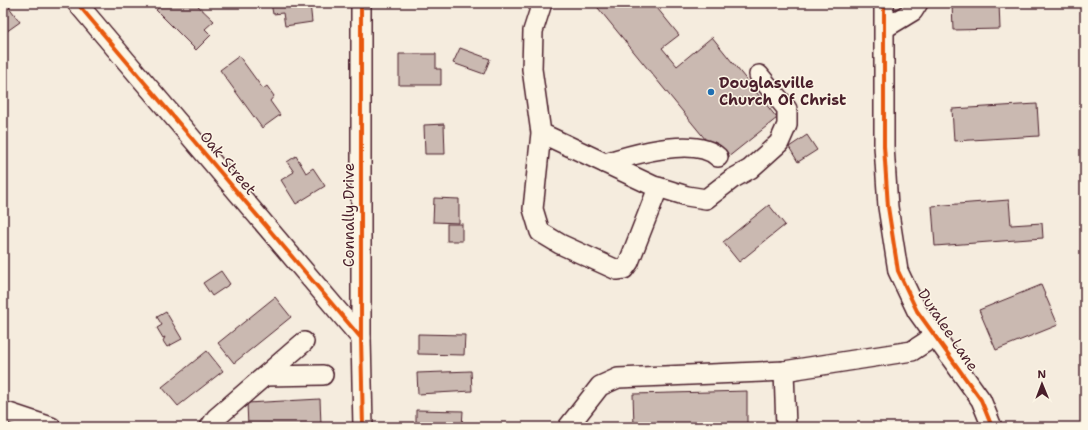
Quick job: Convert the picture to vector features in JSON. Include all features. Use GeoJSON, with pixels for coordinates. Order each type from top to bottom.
{"type":"FeatureCollection","features":[{"type":"Feature","properties":{"kind":"street","name":"Oak Street"},"geometry":{"type":"LineString","coordinates":[[77,3],[361,338]]}},
{"type":"Feature","properties":{"kind":"street","name":"Connally Drive"},"geometry":{"type":"LineString","coordinates":[[361,3],[361,338],[363,427]]}},
{"type":"Feature","properties":{"kind":"street"},"geometry":{"type":"LineString","coordinates":[[542,3],[533,31],[532,69],[541,134],[532,209],[540,232],[560,244],[617,270],[624,269],[629,262],[658,187]]}},
{"type":"Feature","properties":{"kind":"street","name":"Duralee Lane"},"geometry":{"type":"LineString","coordinates":[[884,3],[884,146],[888,207],[898,271],[917,311],[981,400],[992,427]]}},
{"type":"Feature","properties":{"kind":"street"},"geometry":{"type":"LineString","coordinates":[[885,28],[913,11],[918,3]]}},
{"type":"Feature","properties":{"kind":"street"},"geometry":{"type":"LineString","coordinates":[[605,163],[632,154],[666,148],[694,147],[714,153],[724,166],[750,169],[779,143],[787,125],[787,109],[760,75]]}},
{"type":"Feature","properties":{"kind":"street"},"geometry":{"type":"LineString","coordinates":[[541,134],[658,187],[687,196],[706,199],[724,166]]}},
{"type":"Feature","properties":{"kind":"street"},"geometry":{"type":"LineString","coordinates":[[568,427],[600,386],[618,378],[784,371],[912,351],[935,336]]}},
{"type":"Feature","properties":{"kind":"street"},"geometry":{"type":"LineString","coordinates":[[210,427],[216,418],[304,342]]}},
{"type":"Feature","properties":{"kind":"street"},"geometry":{"type":"LineString","coordinates":[[784,371],[786,427]]}},
{"type":"Feature","properties":{"kind":"street"},"geometry":{"type":"LineString","coordinates":[[265,376],[323,375]]}},
{"type":"Feature","properties":{"kind":"street"},"geometry":{"type":"LineString","coordinates":[[3,411],[51,427]]}},
{"type":"Feature","properties":{"kind":"building"},"geometry":{"type":"Polygon","coordinates":[[[3,3],[6,3],[20,22],[3,34],[3,3]]]}},
{"type":"Feature","properties":{"kind":"building"},"geometry":{"type":"Polygon","coordinates":[[[164,3],[195,3],[214,21],[205,29],[211,35],[196,50],[156,10],[164,3]]]}},
{"type":"Feature","properties":{"kind":"building"},"geometry":{"type":"Polygon","coordinates":[[[271,3],[310,3],[312,22],[285,26],[283,13],[273,14],[271,3]]]}},
{"type":"Feature","properties":{"kind":"building","name":"Douglasville Church Of Christ"},"geometry":{"type":"Polygon","coordinates":[[[594,3],[653,3],[679,35],[662,48],[677,66],[712,37],[777,118],[717,166],[719,156],[594,3]]]}},
{"type":"Feature","properties":{"kind":"building"},"geometry":{"type":"Polygon","coordinates":[[[952,3],[999,3],[1000,29],[953,30],[952,3]]]}},
{"type":"Feature","properties":{"kind":"building"},"geometry":{"type":"Polygon","coordinates":[[[460,48],[490,59],[484,74],[453,63],[460,48]]]}},
{"type":"Feature","properties":{"kind":"building"},"geometry":{"type":"Polygon","coordinates":[[[399,54],[436,54],[436,69],[441,69],[441,85],[399,85],[399,54]]]}},
{"type":"Feature","properties":{"kind":"building"},"geometry":{"type":"Polygon","coordinates":[[[239,56],[263,89],[267,86],[274,96],[270,101],[280,115],[262,128],[220,70],[239,56]]]}},
{"type":"Feature","properties":{"kind":"building"},"geometry":{"type":"Polygon","coordinates":[[[1037,104],[1039,136],[954,141],[952,109],[1037,104]]]}},
{"type":"Feature","properties":{"kind":"building"},"geometry":{"type":"Polygon","coordinates":[[[444,124],[445,154],[425,154],[424,125],[444,124]]]}},
{"type":"Feature","properties":{"kind":"building"},"geometry":{"type":"Polygon","coordinates":[[[807,135],[817,150],[798,162],[789,147],[807,135]]]}},
{"type":"Feature","properties":{"kind":"building"},"geometry":{"type":"Polygon","coordinates":[[[296,156],[306,173],[313,168],[325,186],[296,204],[281,180],[294,172],[287,162],[296,156]]]}},
{"type":"Feature","properties":{"kind":"building"},"geometry":{"type":"Polygon","coordinates":[[[434,198],[459,199],[459,223],[433,222],[434,198]]]}},
{"type":"Feature","properties":{"kind":"building"},"geometry":{"type":"Polygon","coordinates":[[[1009,200],[1011,225],[1042,223],[1043,238],[935,246],[932,206],[1009,200]]]}},
{"type":"Feature","properties":{"kind":"building"},"geometry":{"type":"Polygon","coordinates":[[[769,205],[785,225],[739,262],[723,242],[769,205]]]}},
{"type":"Feature","properties":{"kind":"building"},"geometry":{"type":"Polygon","coordinates":[[[447,224],[462,224],[462,241],[447,241],[447,224]]]}},
{"type":"Feature","properties":{"kind":"building"},"geometry":{"type":"Polygon","coordinates":[[[221,271],[230,284],[212,296],[203,283],[221,271]]]}},
{"type":"Feature","properties":{"kind":"building"},"geometry":{"type":"Polygon","coordinates":[[[1041,285],[1058,325],[996,350],[979,310],[1041,285]]]}},
{"type":"Feature","properties":{"kind":"building"},"geometry":{"type":"Polygon","coordinates":[[[275,297],[291,317],[234,363],[218,343],[275,297]]]}},
{"type":"Feature","properties":{"kind":"building"},"geometry":{"type":"Polygon","coordinates":[[[166,312],[182,339],[167,347],[163,341],[165,337],[163,338],[157,328],[162,325],[157,317],[166,312]]]}},
{"type":"Feature","properties":{"kind":"building"},"geometry":{"type":"Polygon","coordinates":[[[418,334],[465,335],[464,355],[418,354],[418,334]]]}},
{"type":"Feature","properties":{"kind":"building"},"geometry":{"type":"Polygon","coordinates":[[[207,351],[223,371],[178,406],[162,387],[207,351]]]}},
{"type":"Feature","properties":{"kind":"building"},"geometry":{"type":"Polygon","coordinates":[[[471,371],[472,391],[418,394],[417,373],[471,371]]]}},
{"type":"Feature","properties":{"kind":"building"},"geometry":{"type":"Polygon","coordinates":[[[747,391],[747,427],[634,427],[633,394],[747,391]]]}},
{"type":"Feature","properties":{"kind":"building"},"geometry":{"type":"Polygon","coordinates":[[[320,399],[321,425],[248,427],[247,403],[320,399]]]}},
{"type":"Feature","properties":{"kind":"building"},"geometry":{"type":"Polygon","coordinates":[[[416,410],[463,411],[462,427],[416,427],[416,410]]]}},
{"type":"Feature","properties":{"kind":"cycle path"},"geometry":{"type":"LineString","coordinates":[[77,3],[361,338]]}},
{"type":"Feature","properties":{"kind":"cycle path"},"geometry":{"type":"LineString","coordinates":[[361,3],[361,338],[363,427]]}},
{"type":"Feature","properties":{"kind":"cycle path"},"geometry":{"type":"LineString","coordinates":[[884,3],[884,146],[888,207],[898,271],[917,311],[981,400],[992,427]]}},
{"type":"Feature","properties":{"kind":"place","name":"Douglasville Church Of Christ"},"geometry":{"type":"Point","coordinates":[711,92]}}]}
